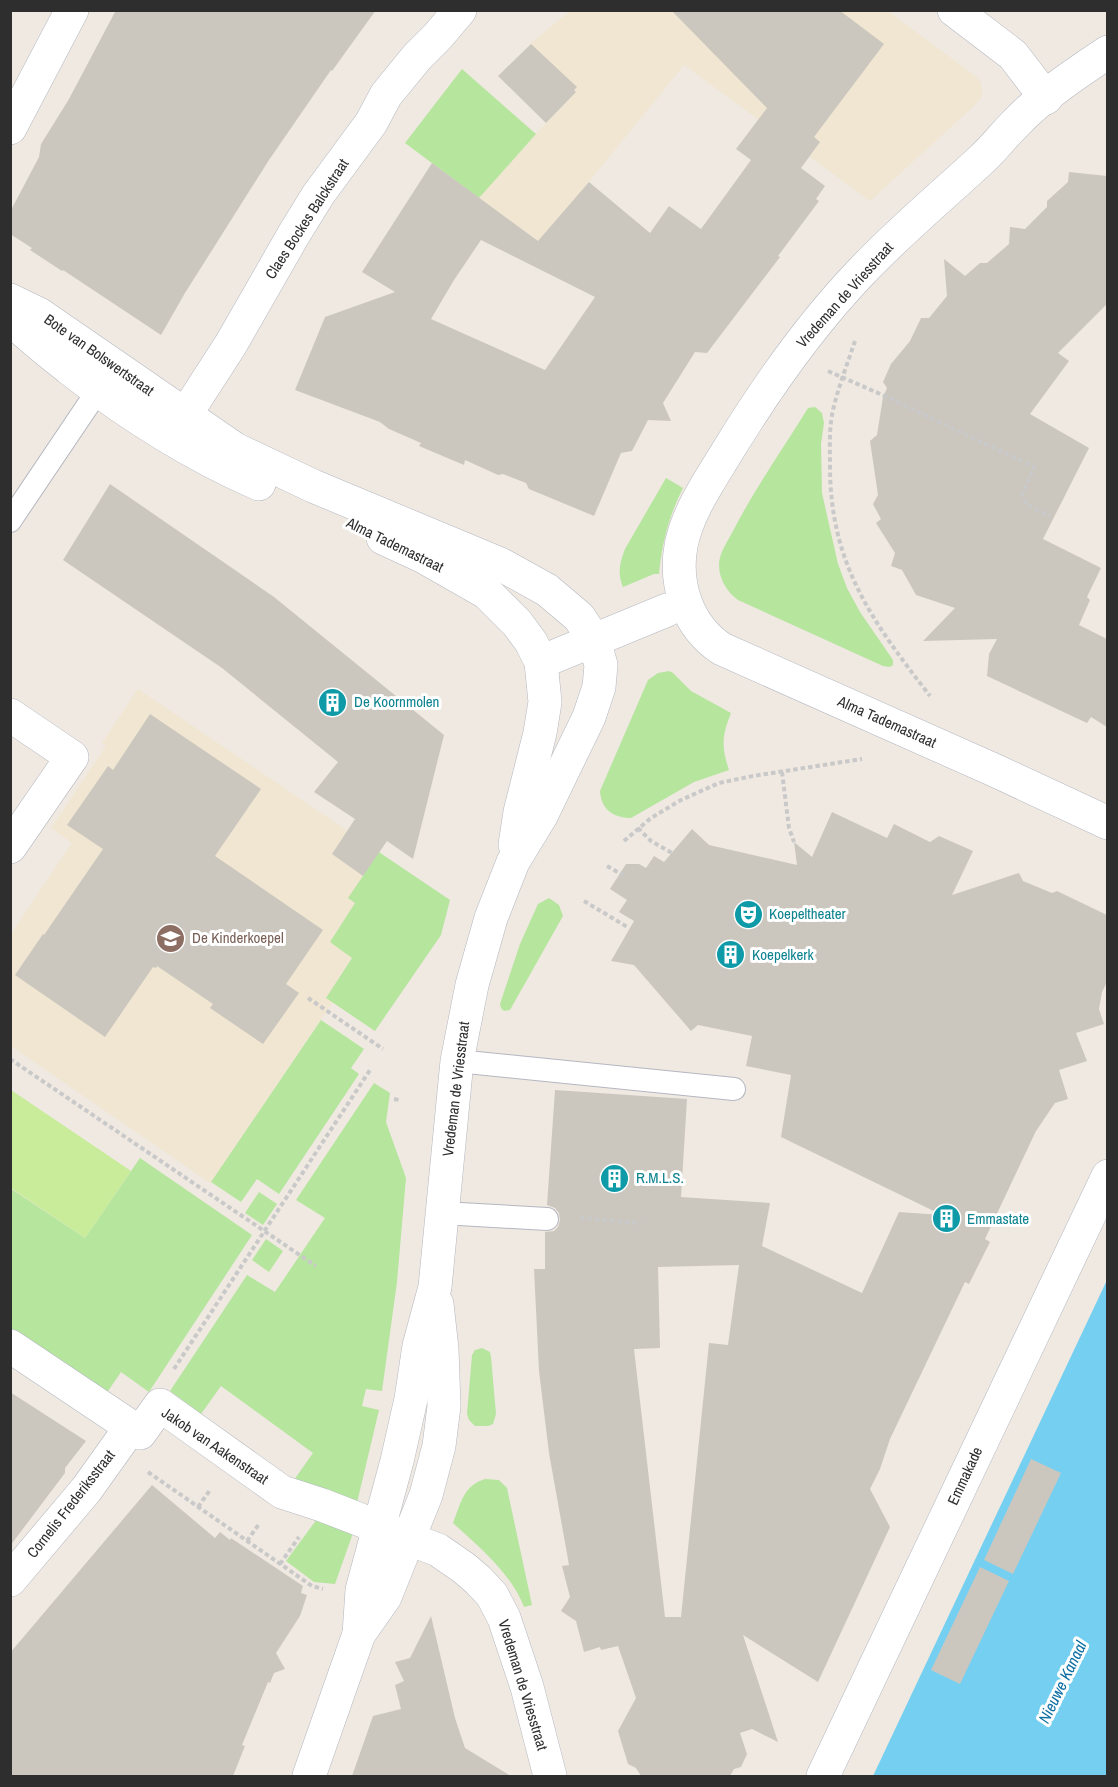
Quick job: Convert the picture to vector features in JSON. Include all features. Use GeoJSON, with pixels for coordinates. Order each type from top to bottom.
{"type":"FeatureCollection","features":[{"type":"Feature","properties":{"kind":"street"},"geometry":{"type":"LineString","coordinates":[[10,128],[72,10]]}},
{"type":"Feature","properties":{"kind":"street","name":"Claes Bockes Balckstraat"},"geometry":{"type":"LineString","coordinates":[[177,427],[231,344],[318,195],[371,123],[386,95],[460,10]]}},
{"type":"Feature","properties":{"kind":"street"},"geometry":{"type":"LineString","coordinates":[[954,10],[1013,55],[1046,98]]}},
{"type":"Feature","properties":{"kind":"street","name":"Vredeman de Vriesstraat"},"geometry":{"type":"LineString","coordinates":[[676,606],[681,546],[687,528],[721,461],[772,380],[860,273],[892,241],[994,148],[1015,123],[1107,52]]}},
{"type":"Feature","properties":{"kind":"street","name":"Bote van Bolswertstraat"},"geometry":{"type":"LineString","coordinates":[[10,300],[39,314],[106,378]]}},
{"type":"Feature","properties":{"kind":"street","name":"Bote van Bolswertstraat"},"geometry":{"type":"LineString","coordinates":[[10,318],[25,333],[106,378],[177,427]]}},
{"type":"Feature","properties":{"kind":"street","name":"Alma Tademastraat"},"geometry":{"type":"LineString","coordinates":[[177,427],[235,449],[385,517],[500,564],[547,590],[566,604],[579,617],[594,640]]}},
{"type":"Feature","properties":{"kind":"street","name":"Alma Tademastraat"},"geometry":{"type":"LineString","coordinates":[[177,427],[228,470],[422,556],[487,593],[517,622],[541,662]]}},
{"type":"Feature","properties":{"kind":"street"},"geometry":{"type":"LineString","coordinates":[[541,662],[676,606]]}},
{"type":"Feature","properties":{"kind":"street","name":"Alma Tademastraat"},"geometry":{"type":"LineString","coordinates":[[676,606],[711,642],[722,649],[1107,823]]}},
{"type":"Feature","properties":{"kind":"street","name":"Vredeman de Vriesstraat"},"geometry":{"type":"LineString","coordinates":[[359,1634],[362,1590],[397,1461],[411,1399],[419,1346],[435,1287],[457,1061],[472,985],[491,918],[513,862],[541,816],[589,717],[599,687],[601,665],[594,640]]}},
{"type":"Feature","properties":{"kind":"street","name":"Vredeman de Vriesstraat"},"geometry":{"type":"LineString","coordinates":[[513,862],[520,812],[540,733],[545,702],[541,662]]}},
{"type":"Feature","properties":{"kind":"street"},"geometry":{"type":"LineString","coordinates":[[10,715],[72,757],[10,847]]}},
{"type":"Feature","properties":{"kind":"street","name":"Emmakade"},"geometry":{"type":"LineString","coordinates":[[823,1776],[1107,1176]]}},
{"type":"Feature","properties":{"kind":"street","name":"Vredeman de Vriesstraat"},"geometry":{"type":"LineString","coordinates":[[435,1287],[442,1349],[444,1406],[442,1426],[426,1494],[409,1540],[438,1550],[464,1568],[492,1595],[504,1618],[527,1687],[550,1776]]}},
{"type":"Feature","properties":{"kind":"street"},"geometry":{"type":"LineString","coordinates":[[10,1346],[123,1438]]}},
{"type":"Feature","properties":{"kind":"street","name":"Jakob van Aakenstraat"},"geometry":{"type":"LineString","coordinates":[[123,1438],[140,1433],[160,1405],[282,1492],[322,1505],[409,1540]]}},
{"type":"Feature","properties":{"kind":"street","name":"Cornelis Frederiksstraat"},"geometry":{"type":"LineString","coordinates":[[10,1580],[86,1490],[123,1438]]}},
{"type":"Feature","properties":{"kind":"street"},"geometry":{"type":"LineString","coordinates":[[309,1776],[359,1634],[385,1597],[409,1540]]}},
{"type":"Feature","properties":{"kind":"lane"},"geometry":{"type":"LineString","coordinates":[[10,521],[106,378]]}},
{"type":"Feature","properties":{"kind":"lane"},"geometry":{"type":"LineString","coordinates":[[457,1061],[734,1089]]}},
{"type":"Feature","properties":{"kind":"lane"},"geometry":{"type":"LineString","coordinates":[[442,1213],[547,1219]]}},
{"type":"Feature","properties":{"kind":"path"},"geometry":{"type":"LineString","coordinates":[[856,338],[832,416],[830,492],[839,539],[853,582],[876,622],[930,696]]}},
{"type":"Feature","properties":{"kind":"path"},"geometry":{"type":"LineString","coordinates":[[827,371],[1034,467],[1022,495],[1027,505],[1050,516]]}},
{"type":"Feature","properties":{"kind":"path"},"geometry":{"type":"LineString","coordinates":[[624,841],[638,828],[681,800],[719,783],[862,759]]}},
{"type":"Feature","properties":{"kind":"path"},"geometry":{"type":"LineString","coordinates":[[782,772],[789,828],[794,842]]}},
{"type":"Feature","properties":{"kind":"path"},"geometry":{"type":"LineString","coordinates":[[638,828],[651,841],[674,854]]}},
{"type":"Feature","properties":{"kind":"path"},"geometry":{"type":"LineString","coordinates":[[607,866],[623,875]]}},
{"type":"Feature","properties":{"kind":"path"},"geometry":{"type":"LineString","coordinates":[[584,901],[630,928]]}},
{"type":"Feature","properties":{"kind":"path"},"geometry":{"type":"LineString","coordinates":[[308,998],[383,1049]]}},
{"type":"Feature","properties":{"kind":"path"},"geometry":{"type":"LineString","coordinates":[[10,1059],[316,1266]]}},
{"type":"Feature","properties":{"kind":"path"},"geometry":{"type":"LineString","coordinates":[[160,1405],[163,1385],[370,1070]]}},
{"type":"Feature","properties":{"kind":"path"},"geometry":{"type":"LineString","coordinates":[[577,1218],[641,1224]]}},
{"type":"Feature","properties":{"kind":"path"},"geometry":{"type":"LineString","coordinates":[[123,1438],[312,1586],[331,1592]]}},
{"type":"Feature","properties":{"kind":"shaded area"},"geometry":{"type":"Polygon","coordinates":[[[570,11],[888,11],[974,75],[980,81],[983,95],[975,105],[870,201],[684,65],[539,243],[479,198],[576,92],[574,90],[576,87],[530,44],[570,11]]]}},
{"type":"Feature","properties":{"kind":"shaded area","name":"De Kinderkoepel"},"geometry":{"type":"Polygon","coordinates":[[[138,689],[361,840],[365,873],[348,898],[355,903],[330,942],[352,957],[327,997],[333,1002],[210,1183],[11,1046],[11,934],[72,843],[51,828],[106,746],[102,743],[138,689]]]}},
{"type":"Feature","properties":{"kind":"green space"},"geometry":{"type":"Polygon","coordinates":[[[462,69],[536,134],[479,198],[405,143],[462,69]]]}},
{"type":"Feature","properties":{"kind":"green space"},"geometry":{"type":"Polygon","coordinates":[[[815,407],[822,413],[824,423],[821,444],[822,493],[838,564],[847,588],[860,612],[893,660],[893,665],[890,667],[883,666],[738,600],[727,589],[720,575],[720,556],[742,515],[808,408],[815,407]]]}},
{"type":"Feature","properties":{"kind":"green space"},"geometry":{"type":"Polygon","coordinates":[[[666,478],[683,488],[667,529],[659,574],[623,587],[620,568],[625,549],[666,478]]]}},
{"type":"Feature","properties":{"kind":"green space"},"geometry":{"type":"Polygon","coordinates":[[[669,671],[691,691],[731,713],[724,741],[729,770],[694,782],[631,818],[625,818],[609,811],[603,803],[600,791],[648,680],[658,673],[669,671]]]}},
{"type":"Feature","properties":{"kind":"green space"},"geometry":{"type":"Polygon","coordinates":[[[361,840],[450,900],[441,935],[375,1031],[326,998],[352,958],[330,942],[355,903],[348,898],[365,873],[361,840]]]}},
{"type":"Feature","properties":{"kind":"green space"},"geometry":{"type":"Polygon","coordinates":[[[549,898],[559,905],[563,916],[510,1010],[504,1011],[500,1004],[520,944],[538,904],[549,898]]]}},
{"type":"Feature","properties":{"kind":"green space"},"geometry":{"type":"Polygon","coordinates":[[[321,1020],[364,1049],[351,1068],[359,1074],[279,1194],[257,1179],[241,1202],[211,1182],[321,1020]]]}},
{"type":"Feature","properties":{"kind":"green space"},"geometry":{"type":"Polygon","coordinates":[[[374,1083],[390,1093],[386,1122],[406,1178],[397,1282],[382,1391],[366,1389],[362,1406],[379,1410],[356,1507],[294,1480],[313,1453],[221,1386],[201,1414],[170,1391],[247,1275],[275,1292],[325,1218],[296,1200],[374,1083]]]}},
{"type":"Feature","properties":{"kind":"green space"},"geometry":{"type":"Polygon","coordinates":[[[11,1090],[131,1171],[85,1238],[11,1188],[11,1090]]]}},
{"type":"Feature","properties":{"kind":"green space"},"geometry":{"type":"Polygon","coordinates":[[[140,1158],[252,1235],[149,1392],[121,1372],[104,1397],[11,1334],[10,1188],[85,1238],[140,1158]]]}},
{"type":"Feature","properties":{"kind":"green space"},"geometry":{"type":"Polygon","coordinates":[[[259,1192],[277,1204],[263,1225],[245,1213],[259,1192]]]}},
{"type":"Feature","properties":{"kind":"green space"},"geometry":{"type":"Polygon","coordinates":[[[266,1239],[283,1251],[269,1272],[252,1260],[266,1239]]]}},
{"type":"Feature","properties":{"kind":"green space"},"geometry":{"type":"Polygon","coordinates":[[[482,1348],[490,1352],[496,1414],[493,1424],[475,1426],[467,1414],[472,1355],[475,1350],[482,1348]]]}},
{"type":"Feature","properties":{"kind":"green space"},"geometry":{"type":"Polygon","coordinates":[[[485,1479],[499,1480],[507,1488],[532,1605],[524,1607],[503,1572],[453,1523],[467,1491],[485,1479]]]}},
{"type":"Feature","properties":{"kind":"green space"},"geometry":{"type":"Polygon","coordinates":[[[317,1519],[353,1533],[335,1584],[314,1582],[286,1561],[317,1519]]]}},
{"type":"Feature","properties":{"kind":"water","name":"Nieuwe Kanaal"},"geometry":{"type":"Polygon","coordinates":[[[1107,1280],[1107,1776],[873,1776],[1107,1280]]]}},
{"type":"Feature","properties":{"kind":"building"},"geometry":{"type":"Polygon","coordinates":[[[116,10],[376,10],[269,160],[161,335],[30,250],[32,248],[10,234],[10,212],[39,157],[41,144],[69,99],[116,10]]]}},
{"type":"Feature","properties":{"kind":"building"},"geometry":{"type":"Polygon","coordinates":[[[671,10],[839,10],[884,44],[814,137],[820,142],[801,168],[825,186],[816,199],[819,201],[778,256],[780,257],[707,353],[695,352],[663,403],[671,421],[648,420],[632,451],[621,453],[594,516],[529,489],[526,483],[503,474],[498,475],[465,460],[464,465],[419,446],[421,443],[389,429],[380,422],[295,390],[325,317],[395,292],[362,272],[432,163],[538,241],[589,182],[650,233],[669,206],[701,229],[751,160],[736,149],[767,108],[671,10]],[[481,240],[431,319],[545,370],[595,297],[481,240]]]}},
{"type":"Feature","properties":{"kind":"building"},"geometry":{"type":"Polygon","coordinates":[[[531,44],[577,87],[574,90],[576,92],[546,123],[498,76],[531,44]]]}},
{"type":"Feature","properties":{"kind":"building"},"geometry":{"type":"Polygon","coordinates":[[[1069,172],[1107,176],[1107,304],[1058,353],[1069,361],[1030,414],[1089,448],[1043,539],[1101,568],[1087,597],[1090,600],[1079,625],[1107,639],[1107,727],[1091,717],[1087,723],[987,676],[989,654],[997,639],[923,641],[955,608],[916,595],[902,570],[891,566],[895,553],[876,523],[881,519],[873,504],[878,495],[870,441],[877,435],[883,397],[887,388],[883,382],[891,364],[910,341],[921,318],[929,318],[947,296],[944,259],[965,276],[980,263],[987,263],[1009,244],[1010,227],[1025,229],[1047,207],[1047,201],[1068,182],[1069,172]]]}},
{"type":"Feature","properties":{"kind":"building","name":"De Koornmolen"},"geometry":{"type":"Polygon","coordinates":[[[110,484],[274,597],[444,735],[413,859],[387,841],[363,876],[332,854],[355,819],[314,792],[338,762],[222,668],[63,560],[110,484]]]}},
{"type":"Feature","properties":{"kind":"building"},"geometry":{"type":"Polygon","coordinates":[[[150,714],[261,789],[215,856],[323,930],[286,984],[299,993],[263,1044],[210,1008],[213,1004],[157,966],[153,967],[105,1037],[15,975],[103,849],[67,825],[108,766],[113,770],[150,714]]]}},
{"type":"Feature","properties":{"kind":"building"},"geometry":{"type":"Polygon","coordinates":[[[832,812],[887,838],[894,824],[930,842],[939,836],[973,851],[952,895],[1019,873],[1023,881],[1052,893],[1057,891],[1107,915],[1107,982],[1102,992],[1099,1009],[1104,1024],[1076,1033],[1087,1061],[1059,1070],[1068,1099],[1055,1103],[1036,1131],[985,1239],[990,1242],[969,1284],[965,1282],[890,1439],[880,1469],[870,1489],[890,1527],[818,1682],[743,1635],[778,1742],[752,1729],[740,1733],[747,1754],[741,1767],[734,1769],[730,1776],[641,1776],[636,1768],[628,1764],[618,1731],[636,1698],[618,1646],[601,1650],[600,1647],[584,1652],[576,1621],[561,1611],[570,1597],[562,1566],[569,1565],[549,1453],[539,1371],[534,1269],[545,1269],[545,1232],[554,1231],[560,1220],[555,1208],[547,1205],[555,1090],[687,1099],[681,1197],[770,1203],[762,1246],[862,1293],[899,1212],[942,1215],[781,1137],[791,1075],[746,1066],[752,1036],[698,1025],[691,1031],[634,965],[611,961],[634,921],[619,912],[627,900],[610,889],[626,864],[639,864],[646,868],[654,856],[664,862],[692,829],[709,845],[797,865],[794,842],[812,857],[832,812]],[[739,1265],[658,1267],[660,1348],[634,1349],[665,1617],[681,1617],[709,1343],[728,1345],[739,1265]]]}},
{"type":"Feature","properties":{"kind":"building"},"geometry":{"type":"Polygon","coordinates":[[[10,1392],[86,1441],[10,1546],[10,1392]]]}},
{"type":"Feature","properties":{"kind":"building"},"geometry":{"type":"Polygon","coordinates":[[[1031,1459],[1061,1473],[1013,1574],[984,1560],[1031,1459]]]}},
{"type":"Feature","properties":{"kind":"building"},"geometry":{"type":"Polygon","coordinates":[[[152,1485],[215,1538],[220,1532],[230,1540],[231,1538],[303,1586],[301,1593],[307,1595],[300,1616],[276,1653],[285,1669],[274,1673],[270,1683],[268,1682],[242,1745],[245,1746],[233,1776],[10,1776],[10,1653],[152,1485]]]}},
{"type":"Feature","properties":{"kind":"building"},"geometry":{"type":"Polygon","coordinates":[[[980,1567],[1009,1581],[960,1684],[931,1670],[980,1567]]]}},
{"type":"Feature","properties":{"kind":"building"},"geometry":{"type":"Polygon","coordinates":[[[431,1616],[455,1718],[465,1748],[511,1776],[352,1776],[373,1716],[401,1709],[395,1685],[404,1681],[395,1662],[410,1658],[431,1616]]]}},
{"type":"Feature","properties":{"kind":"place","name":"De Koornmolen"},"geometry":{"type":"Point","coordinates":[333,702]}},
{"type":"Feature","properties":{"kind":"place","name":"Koepeltheater"},"geometry":{"type":"Point","coordinates":[748,914]}},
{"type":"Feature","properties":{"kind":"place","name":"De Kinderkoepel"},"geometry":{"type":"Point","coordinates":[171,938]}},
{"type":"Feature","properties":{"kind":"place","name":"Koepelkerk"},"geometry":{"type":"Point","coordinates":[731,955]}},
{"type":"Feature","properties":{"kind":"place","name":"R.M.L.S."},"geometry":{"type":"Point","coordinates":[615,1178]}},
{"type":"Feature","properties":{"kind":"place","name":"Emmastate"},"geometry":{"type":"Point","coordinates":[946,1219]}}]}
